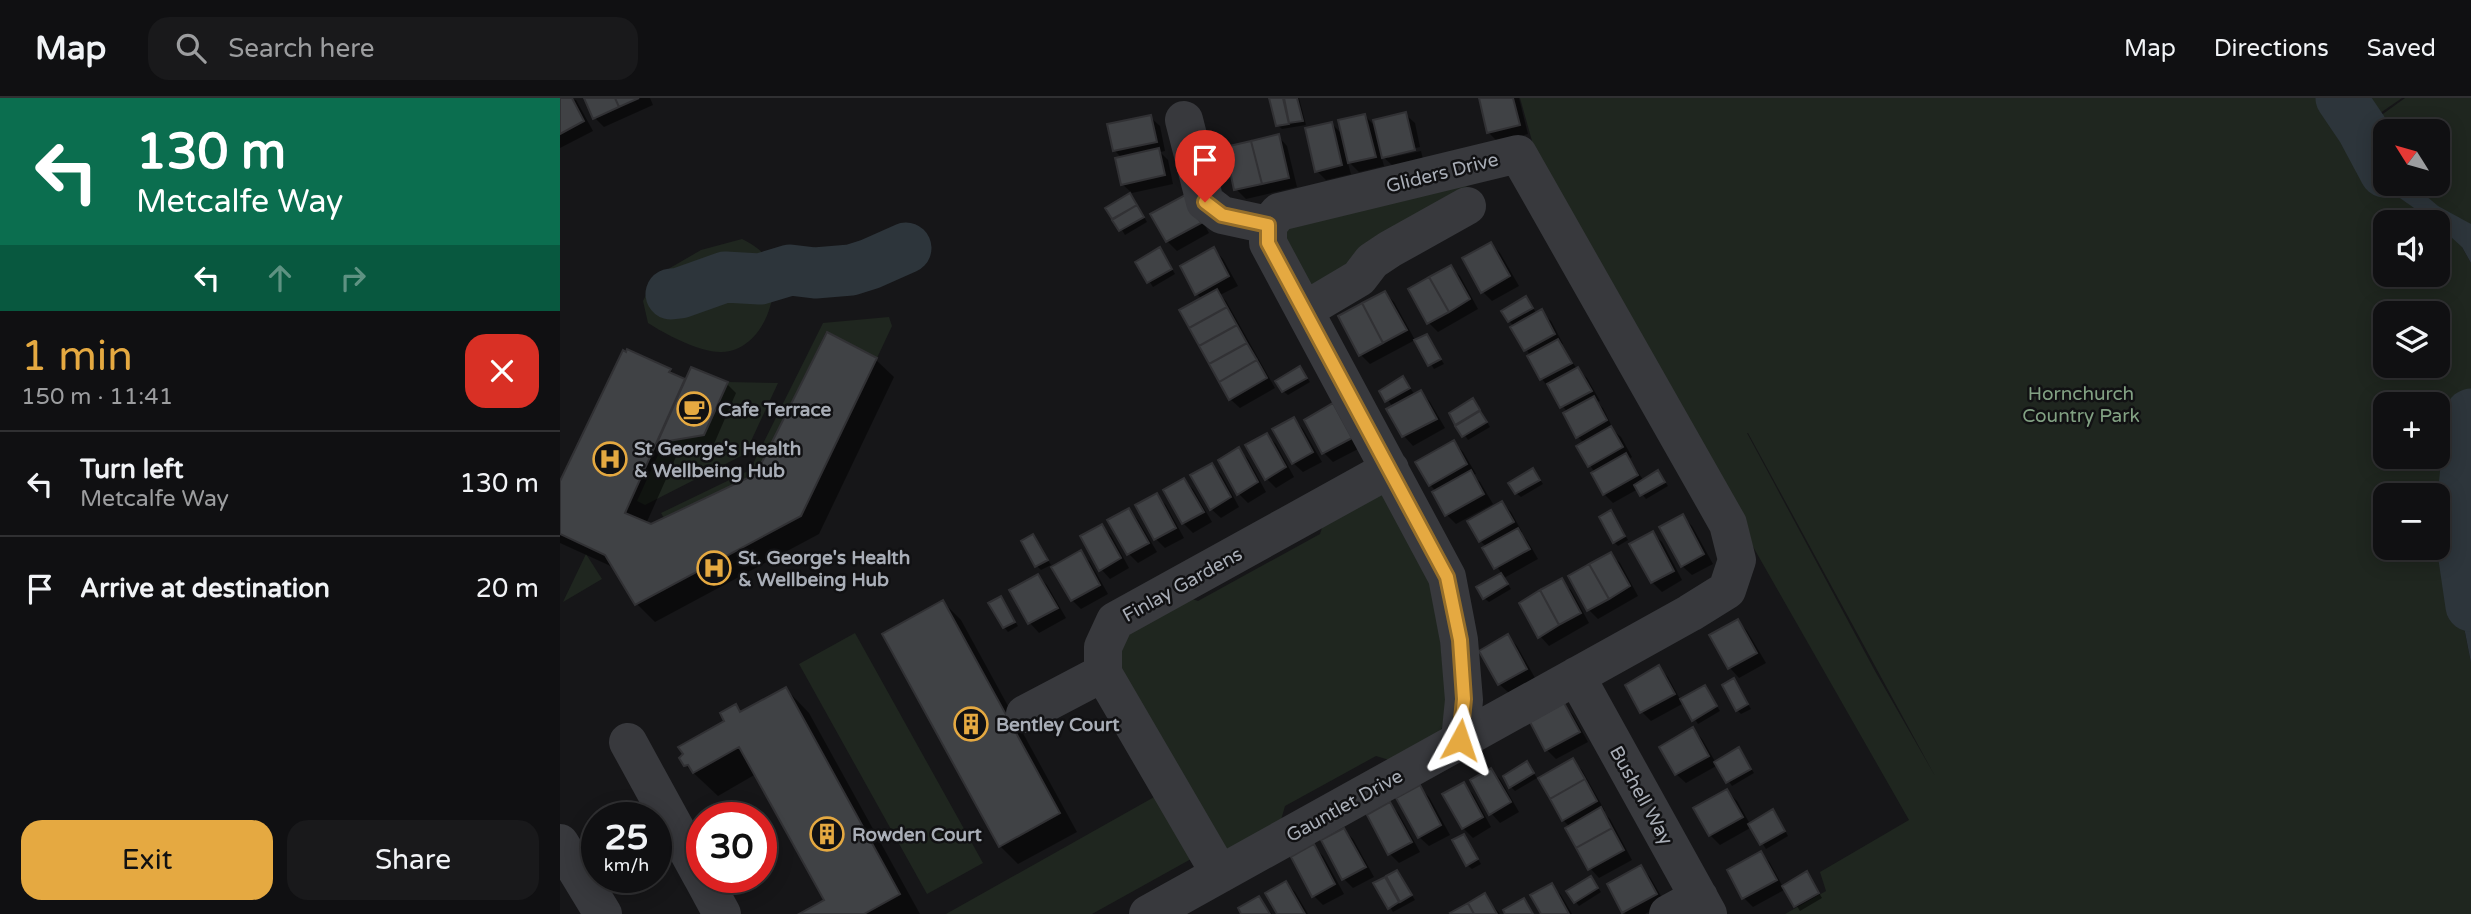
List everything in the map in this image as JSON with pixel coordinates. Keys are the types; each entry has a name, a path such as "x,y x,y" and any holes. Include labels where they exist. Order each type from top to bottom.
{"street":[{"path":"1184,120 1205,202 1222,215 1268,225 1268,243 1447,577 1460,640 1464,699 1460,740"},
{"name":"Gliders Drive","path":"1268,225 1279,212 1518,154 1728,524 1737,560 1727,590 1576,676"},
{"path":"1305,310 1359,278 1372,261 1390,249 1466,206"},
{"name":"Finlay Gardens","path":"1103,673 1103,647 1115,621 1390,469"},
{"path":"1025,714 1103,673 1220,874"},
{"name":"Gauntlet Drive","path":"1148,914 1576,676"},
{"name":"Bushell Way","path":"1576,676 1692,908"},
{"path":"628,742 686,848"},
{"path":"560,843 603,914"},
{"path":"711,893 722,914"}],"green space":[{"name":"Hornchurch Country Park","path":"1520,98 2402,98 2370,120 2354,113 2369,124 2373,121 2373,196 2450,196 2450,119 2376,119 2405,98 2471,98 2471,241 2462,247 2471,263 2471,398 2464,414 2454,503 2450,519 2450,483 2373,483 2373,560 2450,560 2450,555 2471,663 2471,914 1785,914 1826,891 1820,872 1909,820 1526,149 1532,141","holes":["1747,433 1935,776 1875,671"]},
{"path":"1484,175 1308,291 1279,242 1283,222"},
{"path":"742,239 764,255 771,268 773,283 767,315 750,341 737,349 713,351 684,342 648,323 643,301 651,285 670,268 701,250"},
{"path":"889,317 892,326 877,358 826,332 756,474 664,518 661,513 750,470 823,323"},
{"path":"728,382 778,383 745,454 645,505 637,501 664,442 704,435"},
{"path":"2471,414 2471,564 2460,531"},
{"path":"1383,494 1435,591 1447,708 1442,728 1437,734 1389,760 1376,756 1285,806 1281,820 1229,849 1220,849 1116,670 1119,638 1184,596 1198,601 1320,534 1325,519"},
{"path":"586,554 602,579 563,602"},
{"path":"855,633 983,863 927,894 799,664"},
{"path":"1156,796 1191,859 1092,914 946,914"}],"shaded area":[{"path":"2370,120 2373,127 2373,174 2365,162 2353,128"},
{"path":"2397,196 2426,196 2445,210 2417,210"},
{"path":"2450,213 2471,224 2471,263 2462,247 2450,236"},
{"path":"2471,398 2460,531 2471,564 2471,663 2450,555 2450,518 2464,414"}],"building":[{"path":"560,98 572,98 584,121 560,134"},
{"path":"584,98 615,98 619,107 593,119"},
{"path":"615,98 639,98 619,107"},
{"path":"1269,98 1283,98 1289,124 1276,126"},
{"path":"1284,98 1297,98 1303,121 1289,123"},
{"path":"1479,98 1513,98 1520,125 1487,133"},
{"path":"1406,112 1415,150 1382,158 1373,120"},
{"path":"1365,114 1376,157 1348,163 1338,120"},
{"path":"1151,115 1157,142 1113,151 1107,124"},
{"path":"1332,122 1342,165 1315,172 1305,128"},
{"path":"1279,134 1289,178 1262,184 1251,141"},
{"path":"1251,141 1262,184 1234,190 1225,147"},
{"path":"1159,148 1165,175 1121,185 1115,158"},
{"path":"1130,193 1137,205 1112,219 1105,208"},
{"path":"1185,195 1201,223 1166,242 1150,214"},
{"path":"1137,205 1144,217 1119,231 1112,220"},
{"path":"1491,242 1510,276 1481,293 1462,258"},
{"path":"1160,247 1172,269 1147,283 1135,262"},
{"path":"1214,247 1229,276 1195,295 1180,266"},
{"path":"1451,265 1470,299 1449,312 1429,277"},
{"path":"1429,277 1449,312 1427,324 1408,289"},
{"path":"1217,289 1227,307 1189,328 1179,310"},
{"path":"1385,291 1407,330 1383,343 1362,303"},
{"path":"1526,296 1533,308 1508,322 1501,311"},
{"path":"1362,303 1383,343 1359,356 1338,316"},
{"path":"1227,307 1237,325 1199,346 1189,328"},
{"path":"1542,309 1555,334 1524,351 1510,327"},
{"path":"1237,325 1247,343 1209,364 1199,346"},
{"name":"St George's Health & Wellbeing Hub","path":"827,332 877,358 801,516 635,605 605,555 560,534 560,481 623,350 626,352 627,349 671,369 669,372 685,379 625,513 651,524 756,474"},
{"path":"1427,334 1441,359 1428,366 1414,340"},
{"path":"1558,339 1572,363 1540,380 1527,356"},
{"path":"1247,343 1257,360 1219,382 1209,364"},
{"path":"1257,360 1267,378 1229,400 1219,382"},
{"path":"1300,366 1307,378 1282,392 1275,381"},
{"name":"Cafe Terrace","path":"691,367 728,382 704,435 657,443"},
{"path":"1578,367 1592,391 1560,408 1547,384"},
{"path":"1403,376 1410,388 1385,402 1379,391"},
{"path":"1421,390 1437,419 1402,437 1386,409"},
{"path":"1594,396 1607,420 1576,438 1563,413"},
{"path":"1473,398 1480,410 1455,425 1449,413"},
{"path":"1333,403 1352,438 1322,454 1304,420"},
{"path":"1480,411 1487,422 1462,437 1455,426"},
{"path":"1294,417 1313,452 1292,464 1272,429"},
{"path":"1611,426 1623,447 1588,467 1576,446"},
{"path":"1267,433 1286,467 1265,480 1245,445"},
{"path":"1454,440 1467,464 1429,486 1415,462"},
{"path":"1239,447 1258,482 1237,495 1218,460"},
{"path":"1626,453 1638,475 1603,495 1591,473"},
{"path":"1212,463 1231,497 1210,510 1190,475"},
{"path":"1533,468 1540,480 1515,494 1508,483"},
{"path":"1471,470 1484,494 1445,516 1432,492"},
{"path":"1658,470 1665,482 1640,496 1634,485"},
{"path":"1184,478 1204,512 1182,524 1163,490"},
{"path":"1157,493 1176,528 1154,540 1135,505"},
{"path":"1502,501 1514,522 1479,542 1467,521"},
{"path":"1129,508 1149,543 1127,555 1107,520"},
{"path":"1611,510 1625,536 1613,543 1599,517"},
{"path":"1683,514 1704,554 1681,567 1659,527"},
{"path":"1102,524 1121,558 1099,571 1080,536"},
{"path":"1518,528 1530,549 1494,569 1482,548"},
{"path":"1653,531 1674,571 1651,583 1629,544"},
{"path":"1033,534 1048,560 1035,567 1021,541"},
{"path":"1081,550 1100,585 1071,601 1051,567"},
{"path":"1611,552 1630,586 1609,599 1589,564"},
{"path":"1589,564 1609,599 1587,611 1568,576"},
{"path":"1501,573 1508,584 1483,599 1476,587"},
{"path":"1038,574 1058,608 1028,624 1009,590"},
{"path":"1562,578 1581,613 1559,625 1540,590"},
{"path":"1540,590 1559,625 1538,638 1519,603"},
{"path":"1001,596 1015,622 1003,628 988,603"},
{"name":"Bentley Court","path":"943,600 1060,813 999,847 882,634"},
{"path":"1738,619 1757,653 1728,669 1709,635"},
{"path":"1508,634 1527,669 1498,685 1479,651"},
{"path":"1659,665 1675,694 1640,713 1625,685"},
{"path":"1734,678 1748,704 1736,711 1722,685"},
{"path":"1705,685 1717,706 1692,721 1680,699"},
{"name":"Rowden Court","path":"786,687 900,894 864,914 799,914 824,900 777,815 777,802 770,802 739,747 693,773 679,758 683,754 678,747 724,721 720,713 736,704 740,712"},
{"path":"1564,703 1580,732 1545,751 1530,722"},
{"path":"1693,727 1709,756 1675,775 1659,747"},
{"path":"1739,747 1751,769 1726,783 1714,762"},
{"path":"1573,758 1585,779 1550,799 1538,778"},
{"path":"1527,761 1534,773 1509,788 1503,776"},
{"path":"1491,768 1511,802 1489,815 1470,780"},
{"path":"1585,779 1597,801 1562,821 1550,799"},
{"path":"1464,782 1483,817 1462,829 1442,794"},
{"path":"1420,785 1441,825 1418,838 1396,798"},
{"path":"1727,789 1743,817 1709,836 1693,808"},
{"path":"1390,802 1412,842 1388,855 1367,815"},
{"path":"1601,807 1612,828 1576,848 1565,828"},
{"path":"1773,809 1785,831 1760,845 1748,824"},
{"path":"1344,828 1366,867 1342,880 1321,840"},
{"path":"1612,828 1624,850 1588,870 1576,848"},
{"path":"1464,834 1478,859 1466,866 1452,840"},
{"path":"1314,844 1335,884 1312,897 1291,857"},
{"path":"1761,851 1777,880 1742,899 1727,870"},
{"path":"1641,865 1657,894 1622,913 1607,884"},
{"path":"1397,870 1412,895 1400,902 1386,876"},
{"path":"1807,871 1819,893 1794,907 1782,886"},
{"path":"1591,876 1598,888 1574,903 1566,891"},
{"path":"1385,877 1399,902 1388,909 1373,883"},
{"path":"1286,881 1305,914 1277,914 1265,893"},
{"path":"1552,883 1569,914 1541,914 1530,895"},
{"path":"1485,893 1497,914 1474,914 1468,903"},
{"path":"1259,896 1270,914 1241,914 1238,908"},
{"path":"1524,898 1533,914 1505,914 1503,910"},
{"path":"1468,903 1474,914 1450,913"}],"waterway":[{"path":"2341,98 2373,150"},
{"path":"671,294 725,277 760,279 790,270 815,273 851,270 906,248"},
{"path":"2471,414 2460,531 2471,606"}],"place":[{"name":"Cafe Terrace","path":"694,409"},
{"name":"St George's Health & Wellbeing Hub","path":"610,459"},
{"name":"St. George's Health & Wellbeing Hub","path":"714,568"},
{"name":"Bentley Court","path":"971,724"},
{"name":"Rowden Court","path":"827,834"}],"route":[{"path":"1205,202 1222,215 1268,225 1268,243 1447,577 1460,640 1464,699 1460,740"}]}
